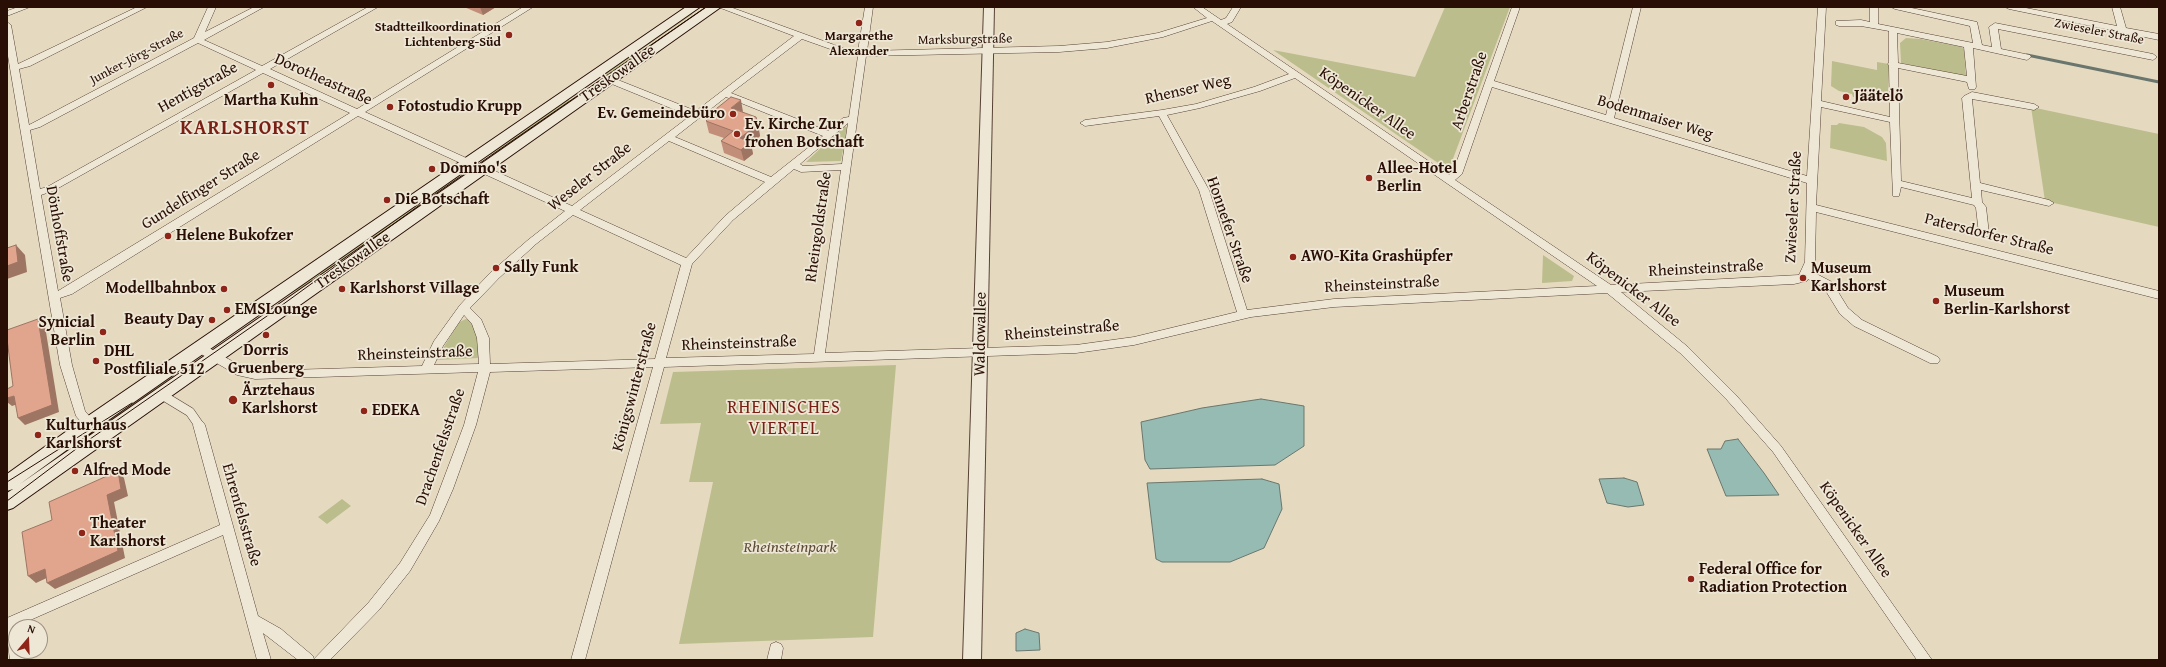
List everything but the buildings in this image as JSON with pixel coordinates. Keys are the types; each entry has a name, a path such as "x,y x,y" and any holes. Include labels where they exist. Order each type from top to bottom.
{"main road":[{"name":"Treskowallee","path":"7,503 215,358 694,7"},
{"name":"Treskowallee","path":"7,484 91,423 200,348 475,166 610,80 715,7"}],"street":[{"path":"7,14 26,7"},
{"path":"14,68 27,64 143,7"},
{"path":"198,40 212,7"},
{"name":"Junker-Jörg-Straße","path":"25,129 38,125 260,7"},
{"name":"Hentigstraße","path":"36,193 50,189 374,7"},
{"name":"Gundelfinger Straße","path":"53,297 68,291 528,7"},
{"name":"Marksburgstraße","path":"722,7 850,53 862,54 1053,50 1107,44 1159,35 1217,21"},
{"name":"Rheingoldstraße","path":"819,358 869,7"},
{"name":"Waldowallee","path":"972,660 989,7"},
{"name":"Köpenicker Allee","path":"1197,7 1632,306 1684,350 1731,397 1777,449 1925,660"},
{"path":"1217,21 1229,20 1237,7"},
{"name":"Arberstraße","path":"1448,180 1457,174 1516,7"},
{"path":"1609,120 1636,7"},
{"name":"Zwieseler Straße","path":"1822,7 1812,181 1810,262 1806,273 1828,285 1844,311 1858,323 1934,360"},
{"path":"1874,7 1874,25"},
{"path":"1895,7 1974,24 1978,47"},
{"path":"2009,7 2021,8 2159,36"},
{"path":"2116,7 2122,29"},
{"path":"1839,23 1861,23 1874,25 2027,57"},
{"name":"Dönhoffstraße","path":"7,25 66,365 79,410 84,418 107,434"},
{"name":"Zwieseler Straße","path":"1997,51 1993,27 1995,26 2152,57"},
{"path":"1892,29 1893,120 1896,188 1977,203 1981,207 1984,234"},
{"name":"Weseler Straße","path":"426,370 438,344 464,308 495,275 527,247 801,35"},
{"name":"Dorotheastraße","path":"198,40 687,263"},
{"path":"1968,45 1972,95"},
{"path":"1892,64 1971,80"},
{"name":"Rhenser Weg","path":"1084,123 1162,114 1235,96 1295,75"},
{"path":"610,80 698,115"},
{"name":"Bodenmaiser Weg","path":"1490,83 1812,181"},
{"path":"725,94 829,135"},
{"path":"1977,203 1967,98 1972,95 2034,107"},
{"path":"1816,103 1893,120"},
{"name":"Honnefer Straße","path":"1162,114 1204,190 1243,314"},
{"name":"Königswinterstraße","path":"578,660 687,263 729,218 772,180 794,166 846,120 853,120"},
{"path":"668,138 772,180"},
{"path":"794,166 801,169 846,167"},
{"path":"1975,185 2049,203"},
{"name":"Patersdorfer Straße","path":"1811,207 2159,295"},
{"name":"Rheinsteinstraße","path":"200,348 241,372 255,375 1076,349 1121,343 1243,314 1334,303 1783,282 1803,278 1806,273"},
{"name":"Drachenfelsstraße","path":"321,660 374,606 405,567 423,539 447,490 470,425 485,368 483,338 477,322 464,308"},
{"name":"Ehrenfelsstraße","path":"162,395 190,412 199,425 226,528 254,620 264,660"},
{"path":"12,619 226,528"},
{"path":"254,620 276,633 308,660"}],"green space":[{"path":"1445,7 1510,7 1451,164 1441,165 1273,50 1415,77"},
{"path":"691,13 693,14 632,56 635,58 493,156 487,153 566,99 571,101 604,78 601,76 596,78"},
{"path":"1906,38 1921,39 1962,47 1964,50 1966,76 1901,63 1900,43"},
{"path":"1832,61 1877,70 1877,62 1889,64 1888,94 1885,98 1870,100 1853,97 1852,94 1839,91 1831,86"},
{"path":"2031,107 2159,134 2159,227 2045,201"},
{"path":"1839,123 1864,127 1882,137 1886,143 1887,161 1830,148 1831,125 1837,125"},
{"path":"844,126 847,127 841,161 806,162"},
{"path":"456,175 462,178 313,284 289,294"},
{"path":"1543,255 1574,276 1572,281 1542,283"},
{"path":"466,319 470,320 477,334 479,358 436,360 459,322"},
{"name":"Rheinsteinpark","path":"896,365 873,637 679,644 713,482 689,482 701,423 660,424 673,372"},
{"path":"171,372 179,377 112,422 108,420"},
{"path":"342,499 351,506 327,524 318,517"}],"water":[{"path":"1261,399 1304,406 1304,446 1275,465 1150,469 1145,460 1141,422 1202,408"},
{"path":"1738,439 1779,495 1726,496 1707,449 1721,449 1725,441"},
{"path":"1624,478 1637,482 1644,505 1628,507 1607,503 1599,479"},
{"path":"1262,479 1279,484 1282,509 1264,548 1230,562 1162,562 1156,559 1147,483"},
{"path":"1025,629 1039,633 1040,650 1016,651 1016,633"}],"waterway":[{"path":"2027,55 2159,82"}],"tram line":[{"path":"7,501 80,446 267,316 428,199 706,7"},
{"path":"7,482 132,403"}],"place":[{"name":"Margarethe Alexander","path":"859,23"},
{"name":"Stadtteilkoordination Lichtenberg-Süd","path":"509,35"},
{"name":"Martha Kuhn","path":"271,85"},
{"name":"Jäätelö","path":"1846,97"},
{"name":"Fotostudio Krupp","path":"390,107"},
{"name":"Ev. Gemeindebüro","path":"733,114"},
{"name":"Ev. Kirche Zur frohen Botschaft","path":"737,134"},
{"name":"Domino's","path":"432,169"},
{"name":"Allee-Hotel Berlin","path":"1369,178"},
{"name":"Die Botschaft","path":"387,200"},
{"name":"Helene Bukofzer","path":"168,236"},
{"name":"AWO-Kita Grashüpfer","path":"1293,257"},
{"name":"Sally Funk","path":"496,268"},
{"name":"Museum Karlshorst","path":"1803,278"},
{"name":"Modellbahnbox","path":"224,289"},
{"name":"Karlshorst Village","path":"342,289"},
{"name":"Museum Berlin-Karlshorst","path":"1936,301"},
{"name":"EMSLounge","path":"227,310"},
{"name":"Beauty Day","path":"212,320"},
{"name":"Synicial Berlin","path":"103,332"},
{"name":"Dorris Gruenberg","path":"266,335"},
{"name":"DHL Postfiliale 512","path":"96,361"},
{"name":"Ärztehaus Karlshorst","path":"233,400"},
{"name":"EDEKA","path":"364,411"},
{"name":"Kulturhaus Karlshorst","path":"38,435"},
{"name":"Alfred Mode","path":"75,471"},
{"name":"Theater Karlshorst","path":"82,533"},
{"name":"Federal Office for Radiation Protection","path":"1691,579"}],"district":[{"name":"KARLSHORST","path":"245,129"},
{"name":"RHEINISCHES VIERTEL","path":"784,418"}]}
